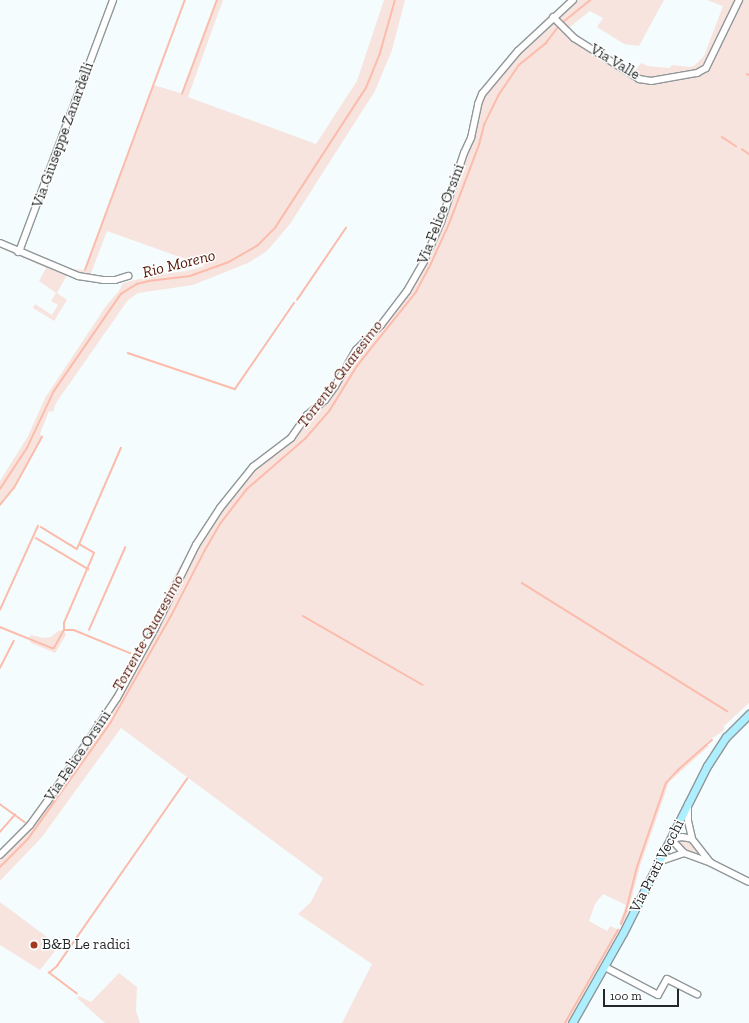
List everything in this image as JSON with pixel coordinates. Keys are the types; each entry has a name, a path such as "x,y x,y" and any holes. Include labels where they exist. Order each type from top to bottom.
{"main road":[{"name":"Via Prati Vecchi","path":"572,1023 605,966 661,861 712,757 726,737 749,714"}],"street":[{"name":"Via Giuseppe Zanardelli","path":"18,252 113,0"},
{"name":"Via Felice Orsini","path":"0,855 30,825 117,698 155,628 196,545 220,508 253,467 291,438 307,415 324,400 336,386 356,350 381,325 407,291 424,261 441,222 464,153 471,138 478,104 482,94 506,63 573,0"},
{"name":"Via Valle","path":"554,19 574,38 639,79 651,81 697,73 706,68 739,0"},
{"path":"0,243 67,273 85,278 115,280 128,276"},
{"path":"688,804 688,821 692,839 711,863"},
{"path":"671,839 682,837 692,839"},
{"path":"671,839 684,853 711,863 749,882"},
{"path":"661,861 684,853"},
{"path":"605,966 658,995 667,978 697,994"}],"shaded area":[{"path":"217,0 223,0 188,97 316,144 357,81 384,0 405,0 392,50 375,91 290,224 267,251 248,263 193,285 138,293 128,300 56,403 53,412 49,411 40,434 42,437 14,488 0,505 0,481 28,436 45,398 123,283 155,275 186,271 205,266 107,231 88,281 67,275 57,293 67,300 54,321 33,308 35,304 52,315 58,305 51,301 56,293 39,281 46,268 0,248 0,239 73,269 85,270 154,85 183,94"},
{"path":"570,0 664,0 639,46 624,44 597,27 603,18 590,11 566,30 632,75 641,63 648,66 670,68 672,65 691,67 695,65 704,56 723,6 707,0 735,0 707,59 699,68 687,70 685,75 703,70 739,0 749,0 749,703 724,726 724,730 706,743 709,746 669,782 640,866 628,912 622,926 619,924 626,905 603,894 595,904 589,921 607,931 610,926 619,930 567,1023 342,1023 372,964 298,914 311,902 323,878 121,728 42,837 0,881 0,849 34,814 104,711 152,627 170,584 200,530 253,463 284,440 300,419 326,393 348,356 382,319 409,282 435,228 457,160 468,137 474,105 480,92 504,62 544,20"},
{"path":"64,630 66,635 55,653 31,643 28,638 31,635 44,638 51,637 58,631"},
{"path":"683,840 693,845 697,850 697,854 689,853 679,848 677,841"},
{"path":"0,902 59,946 40,970 0,945"},
{"path":"119,973 137,987 136,1011 140,1023 105,1023 77,998 79,996 91,1002"}],"waterway":[{"path":"85,270 185,0"},
{"path":"182,94 217,0"},
{"name":"Rio Moreno","path":"0,489 27,448 54,391 121,294 137,284 190,276 229,262 257,246 275,228 366,88 380,53 395,0"},
{"name":"Torrente Quaresimo","path":"562,23 590,0"},
{"name":"Torrente Quaresimo","path":"0,867 28,839 111,722 171,616 220,524 247,489 305,439 330,410 357,366 416,292 429,268 449,224 479,145 484,125 498,96 519,65 546,43 559,26"},
{"path":"722,137 736,146"},
{"path":"742,149 749,154"},
{"path":"297,300 346,228"},
{"path":"128,353 235,389 294,303"},
{"path":"0,505 14,488 42,437"},
{"path":"41,527 77,549 121,448"},
{"path":"0,610 38,526"},
{"path":"36,538 88,569"},
{"path":"64,630 64,623 94,553 80,545"},
{"path":"89,630 125,548"},
{"path":"522,583 727,711"},
{"path":"303,616 423,685"},
{"path":"0,627 52,648 54,648 64,630 74,630 130,653"},
{"path":"0,668 14,641"},
{"path":"621,924 626,911 637,867 666,783 678,770 712,740"},
{"path":"77,994 49,973 57,966 187,779"},
{"path":"0,804 25,822"},
{"path":"0,832 15,815"},
{"path":"565,1023 618,930"}],"place":[{"name":"B&B Le radici","path":"34,945"}]}
